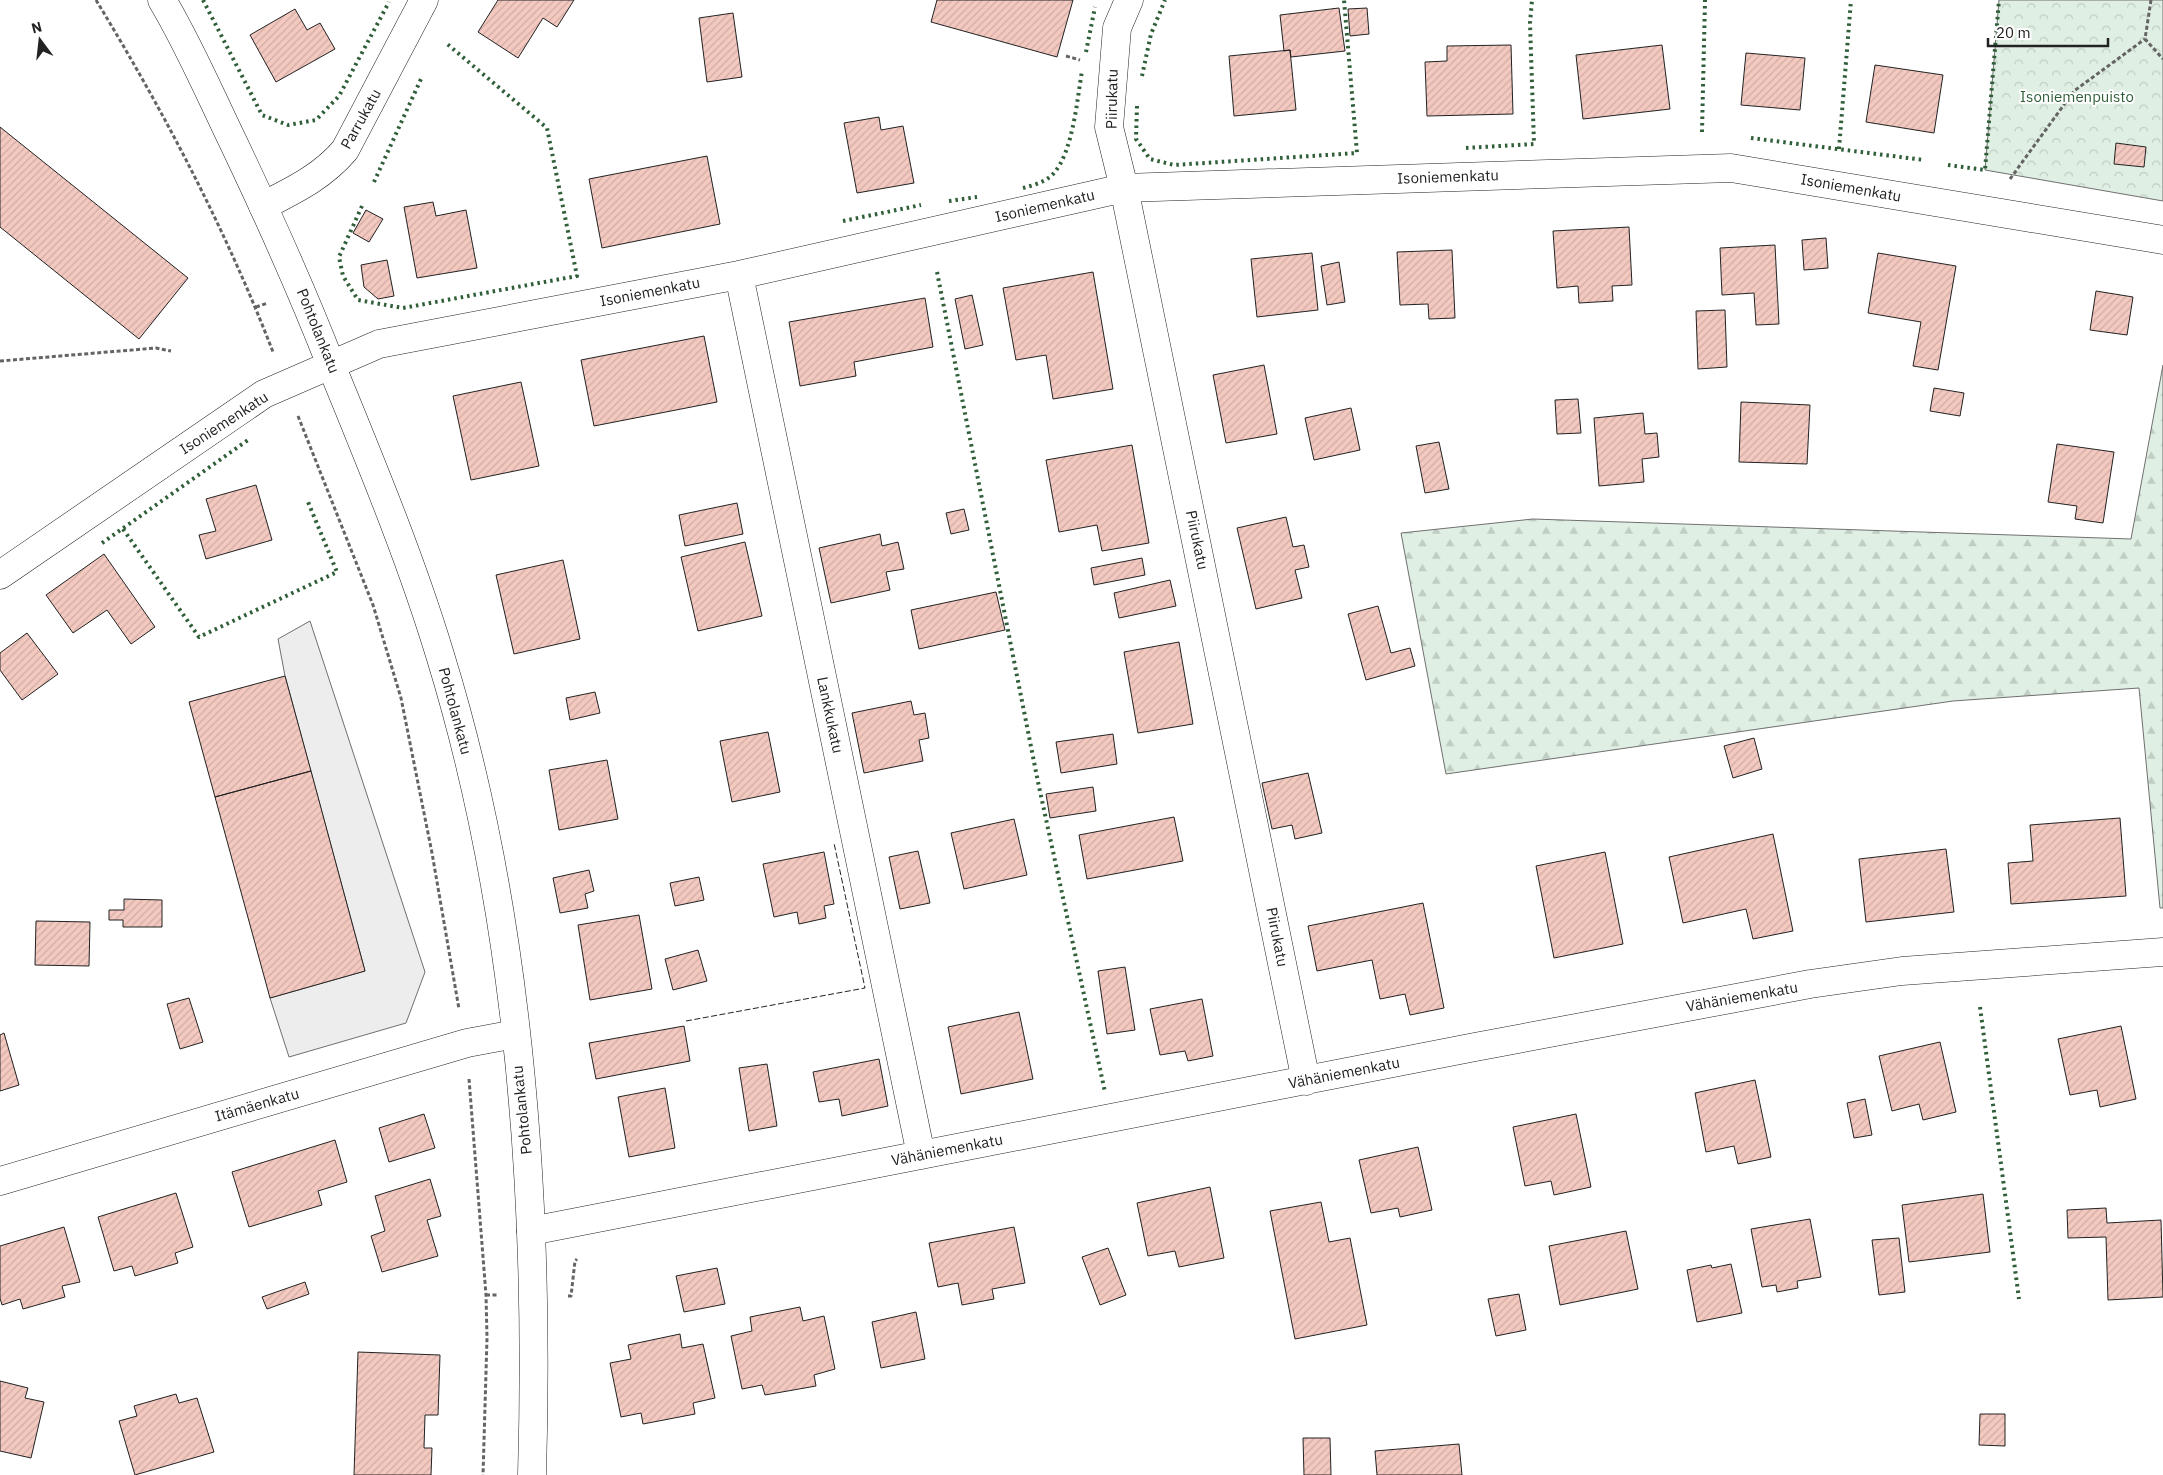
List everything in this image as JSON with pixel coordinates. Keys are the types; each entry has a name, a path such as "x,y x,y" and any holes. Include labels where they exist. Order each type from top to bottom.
{"street":[{"name":"Pohtolankatu","path":"162,0 263,206 302,291 403,542 444,666 482,819 501,923 515,1034 528,1178 535,1332 532,1475"},
{"name":"Parrukatu","path":"263,206 308,183 331,167 345,150 424,0"},
{"name":"Piirukatu","path":"1129,0 1117,28 1109,127 1124,188 1306,1081"},
{"name":"Isoniemenkatu","path":"0,575 264,394 286,386 378,344 740,275 1124,188 1731,168 2163,240"},
{"name":"Lankkukatu","path":"740,275 921,1155"},
{"name":"Vähäniemenkatu","path":"531,1231 1810,984 1911,971 2163,952"},
{"name":"Itämäenkatu","path":"0,1181 467,1043 515,1034"}],"path":[{"path":"96,0 171,131 256,307 373,605 401,698 467,1043 486,1295 487,1338 483,1475"},
{"path":"1988,211 2074,91 2145,39 2151,0"},
{"path":"2145,39 2163,59"},
{"path":"0,361 156,348 171,351"},
{"path":"571,1296 575,1261"}],"green space":[{"name":"Isoniemenpuisto","path":"1999,0 2163,0 2163,201 1985,170"},
{"path":"2163,365 2163,908 2160,908 2139,688 1953,701 1446,774 1401,533 1533,519 2131,539"}],"shaded area":[{"path":"310,621 425,972 406,1023 289,1057 270,998 365,971 285,676 278,639"}],"building":[{"path":"498,0 574,0 557,27 543,18 518,58 478,32"},
{"path":"937,0 1073,0 1057,57 931,22"},
{"path":"1339,8 1345,51 1291,57 1290,50 1284,51 1280,15"},
{"path":"1367,8 1369,34 1350,36 1348,9"},
{"path":"295,9 307,30 320,23 335,49 276,82 250,35"},
{"path":"733,13 742,77 707,82 699,18"},
{"path":"1511,45 1513,114 1427,116 1425,62 1447,61 1447,46"},
{"path":"1662,45 1670,109 1583,119 1576,55"},
{"path":"1290,50 1296,110 1234,116 1229,56"},
{"path":"1746,53 1805,58 1800,110 1741,105"},
{"path":"1875,65 1943,75 1934,133 1866,122"},
{"path":"879,117 881,130 903,126 914,183 857,193 844,123"},
{"path":"0,127 188,278 139,339 0,227"},
{"path":"2116,143 2146,147 2144,167 2114,164"},
{"path":"707,156 720,224 602,248 589,179"},
{"path":"433,202 436,216 466,210 477,268 417,278 404,207"},
{"path":"366,210 383,219 369,242 353,233"},
{"path":"1629,227 1632,285 1612,286 1613,301 1579,303 1578,286 1557,288 1553,231"},
{"path":"1826,238 1828,268 1804,270 1802,240"},
{"path":"1775,245 1779,324 1756,325 1754,293 1722,295 1720,248"},
{"path":"1452,250 1455,318 1429,319 1428,304 1400,305 1397,252"},
{"path":"1312,253 1318,310 1257,317 1251,259"},
{"path":"1878,253 1956,266 1938,370 1913,366 1921,322 1868,313"},
{"path":"387,260 394,296 378,299 364,287 361,265"},
{"path":"1339,262 1345,302 1327,305 1321,266"},
{"path":"1093,272 1113,389 1053,399 1046,355 1016,360 1003,288"},
{"path":"2096,291 2133,297 2127,335 2090,330"},
{"path":"972,295 983,345 965,349 955,299"},
{"path":"925,298 933,347 854,362 856,376 800,386 789,322"},
{"path":"1725,310 1727,367 1698,369 1696,311"},
{"path":"704,336 717,402 594,426 581,360"},
{"path":"1264,365 1277,434 1226,443 1213,375"},
{"path":"521,382 539,466 471,480 453,396"},
{"path":"1934,388 1964,393 1960,416 1930,411"},
{"path":"1578,399 1581,433 1557,434 1555,400"},
{"path":"1741,402 1810,405 1807,464 1739,462"},
{"path":"1351,408 1360,450 1314,460 1305,418"},
{"path":"1643,413 1645,434 1657,433 1659,457 1642,459 1644,482 1599,486 1594,418"},
{"path":"1439,442 1449,489 1425,493 1416,446"},
{"path":"2057,444 2114,452 2103,523 2075,519 2077,506 2048,502"},
{"path":"1132,445 1149,543 1102,551 1097,525 1059,532 1046,460"},
{"path":"256,485 272,540 206,559 199,535 216,531 206,499"},
{"path":"737,503 743,534 685,546 679,515"},
{"path":"964,509 969,530 951,534 946,513"},
{"path":"1286,517 1293,547 1304,545 1309,567 1295,570 1302,598 1256,609 1237,528"},
{"path":"880,534 882,546 898,542 904,569 886,572 890,590 831,603 819,548"},
{"path":"745,542 762,616 698,631 681,557"},
{"path":"104,554 155,627 131,644 107,610 73,633 46,595"},
{"path":"1142,558 1145,575 1094,585 1091,568"},
{"path":"563,560 580,639 514,654 496,575"},
{"path":"1170,580 1176,606 1119,618 1114,593"},
{"path":"996,592 1005,630 919,649 911,610"},
{"path":"1378,606 1391,653 1410,648 1415,666 1366,680 1348,614"},
{"path":"27,633 58,674 22,700 0,670 0,653"},
{"path":"1179,642 1193,724 1138,733 1124,652"},
{"path":"285,676 311,771 215,797 189,702"},
{"path":"595,692 600,713 570,720 566,698"},
{"path":"911,701 914,715 925,713 929,738 919,740 923,761 864,773 852,713"},
{"path":"768,732 780,792 732,802 720,741"},
{"path":"1113,734 1117,764 1061,773 1056,742"},
{"path":"1754,738 1762,769 1733,778 1724,746"},
{"path":"607,760 618,819 559,830 549,770"},
{"path":"311,771 365,971 270,998 215,797"},
{"path":"1308,773 1322,833 1295,839 1292,825 1272,829 1262,783"},
{"path":"1093,787 1096,811 1050,818 1046,794"},
{"path":"1174,817 1183,861 1087,879 1079,835"},
{"path":"2120,818 2126,896 2011,904 2008,863 2033,861 2030,825"},
{"path":"1014,819 1027,875 964,889 951,833"},
{"path":"1773,834 1793,931 1753,939 1746,909 1683,923 1669,857"},
{"path":"1946,849 1954,912 1866,922 1859,859"},
{"path":"918,851 930,903 900,909 889,857"},
{"path":"824,852 834,904 824,906 826,918 799,924 797,912 774,917 763,864"},
{"path":"1605,852 1623,944 1554,958 1536,866"},
{"path":"589,870 594,891 585,894 588,908 560,913 553,878"},
{"path":"699,877 704,900 675,906 670,883"},
{"path":"124,899 162,900 162,927 123,927 123,920 109,920 109,910 124,910"},
{"path":"1423,903 1444,1008 1410,1015 1405,994 1380,999 1372,960 1317,971 1308,926"},
{"path":"639,915 652,989 590,1000 578,925"},
{"path":"36,921 90,922 89,966 35,965"},
{"path":"698,950 707,981 673,990 665,959"},
{"path":"1125,967 1135,1030 1107,1034 1098,971"},
{"path":"189,998 203,1042 180,1049 167,1004"},
{"path":"1202,999 1213,1056 1188,1061 1185,1051 1160,1055 1150,1009"},
{"path":"1019,1012 1033,1079 961,1094 948,1027"},
{"path":"684,1026 690,1061 596,1079 589,1043"},
{"path":"2121,1026 2136,1099 2100,1107 2097,1090 2070,1095 2058,1039"},
{"path":"4,1033 19,1085 0,1091 0,1035"},
{"path":"1940,1042 1956,1112 1923,1120 1919,1104 1892,1111 1879,1056"},
{"path":"879,1059 888,1106 842,1116 839,1099 819,1102 813,1072"},
{"path":"767,1064 777,1126 749,1131 739,1068"},
{"path":"1755,1080 1771,1157 1738,1164 1734,1146 1706,1152 1695,1093"},
{"path":"665,1088 675,1148 629,1157 618,1097"},
{"path":"1865,1099 1872,1135 1854,1138 1847,1103"},
{"path":"424,1114 435,1148 389,1162 379,1128"},
{"path":"1576,1114 1591,1187 1554,1195 1551,1181 1525,1186 1513,1127"},
{"path":"335,1140 347,1182 318,1191 322,1205 249,1227 232,1172"},
{"path":"1418,1147 1432,1210 1400,1217 1398,1208 1371,1213 1359,1160"},
{"path":"430,1179 441,1216 427,1220 438,1256 382,1272 371,1236 385,1231 375,1196"},
{"path":"1210,1187 1224,1258 1179,1267 1175,1251 1148,1256 1137,1203"},
{"path":"176,1193 193,1247 175,1253 178,1263 135,1276 132,1266 114,1271 98,1217"},
{"path":"1983,1194 1990,1252 1909,1262 1902,1205"},
{"path":"1321,1202 1329,1242 1350,1238 1367,1325 1295,1339 1270,1211"},
{"path":"2106,1208 2107,1223 2161,1220 2163,1297 2108,1300 2106,1237 2068,1238 2067,1210"},
{"path":"1810,1219 1821,1277 1797,1281 1798,1288 1777,1292 1776,1285 1762,1287 1751,1229"},
{"path":"64,1227 80,1282 62,1286 65,1297 23,1309 20,1299 2,1305 0,1298 0,1246"},
{"path":"1014,1227 1025,1283 992,1289 994,1299 962,1305 958,1283 938,1287 929,1243"},
{"path":"1626,1231 1638,1289 1560,1305 1549,1246"},
{"path":"1899,1238 1905,1292 1879,1295 1872,1240"},
{"path":"1108,1248 1126,1295 1100,1305 1082,1257"},
{"path":"1731,1264 1742,1313 1697,1322 1687,1270 1711,1265 1712,1268"},
{"path":"717,1268 725,1304 684,1312 676,1276"},
{"path":"305,1282 309,1294 267,1309 262,1297"},
{"path":"1519,1294 1526,1330 1496,1336 1488,1299"},
{"path":"800,1307 803,1321 824,1316 835,1369 814,1375 816,1386 765,1395 762,1385 742,1389 731,1336 752,1331 750,1317"},
{"path":"916,1312 925,1359 881,1368 872,1322"},
{"path":"680,1334 682,1348 703,1344 715,1398 693,1403 695,1414 643,1424 641,1413 621,1417 610,1363 631,1359 628,1345"},
{"path":"358,1352 440,1355 438,1415 425,1415 424,1448 432,1448 431,1475 354,1475"},
{"path":"0,1381 28,1388 25,1398 44,1402 31,1458 0,1451"},
{"path":"176,1394 179,1403 197,1398 214,1452 135,1475 119,1421 137,1416 134,1406"},
{"path":"1980,1414 2005,1414 2005,1446 1979,1445"},
{"path":"1303,1438 1330,1438 1331,1475 1304,1475"},
{"path":"1459,1444 1462,1475 1377,1475 1375,1451"}],"hedge":[{"path":"203,0 262,115 288,125 316,120 339,96 389,2"},
{"path":"1142,76 1151,34 1165,0"},
{"path":"1137,106 1136,139 1150,159 1174,165 1357,153 1344,0"},
{"path":"1466,148 1534,144 1530,23 1532,0"},
{"path":"1702,132 1705,0"},
{"path":"1839,149 1851,0"},
{"path":"1948,165 1985,170 1999,0"},
{"path":"1086,52 1095,7"},
{"path":"362,206 339,257 343,276 358,300 403,308 577,276 547,128 446,43"},
{"path":"1023,188 1047,179 1054,173 1066,152 1073,125 1082,71"},
{"path":"374,182 421,79"},
{"path":"1751,138 1924,160"},
{"path":"949,201 977,197"},
{"path":"843,221 921,205"},
{"path":"937,272 1038,782 1105,1092"},
{"path":"102,543 248,440"},
{"path":"123,529 199,637 337,572 308,502"},
{"path":"1980,1007 2019,1299"}],"fence":[{"path":"686,1021 865,988 834,843"}]}
